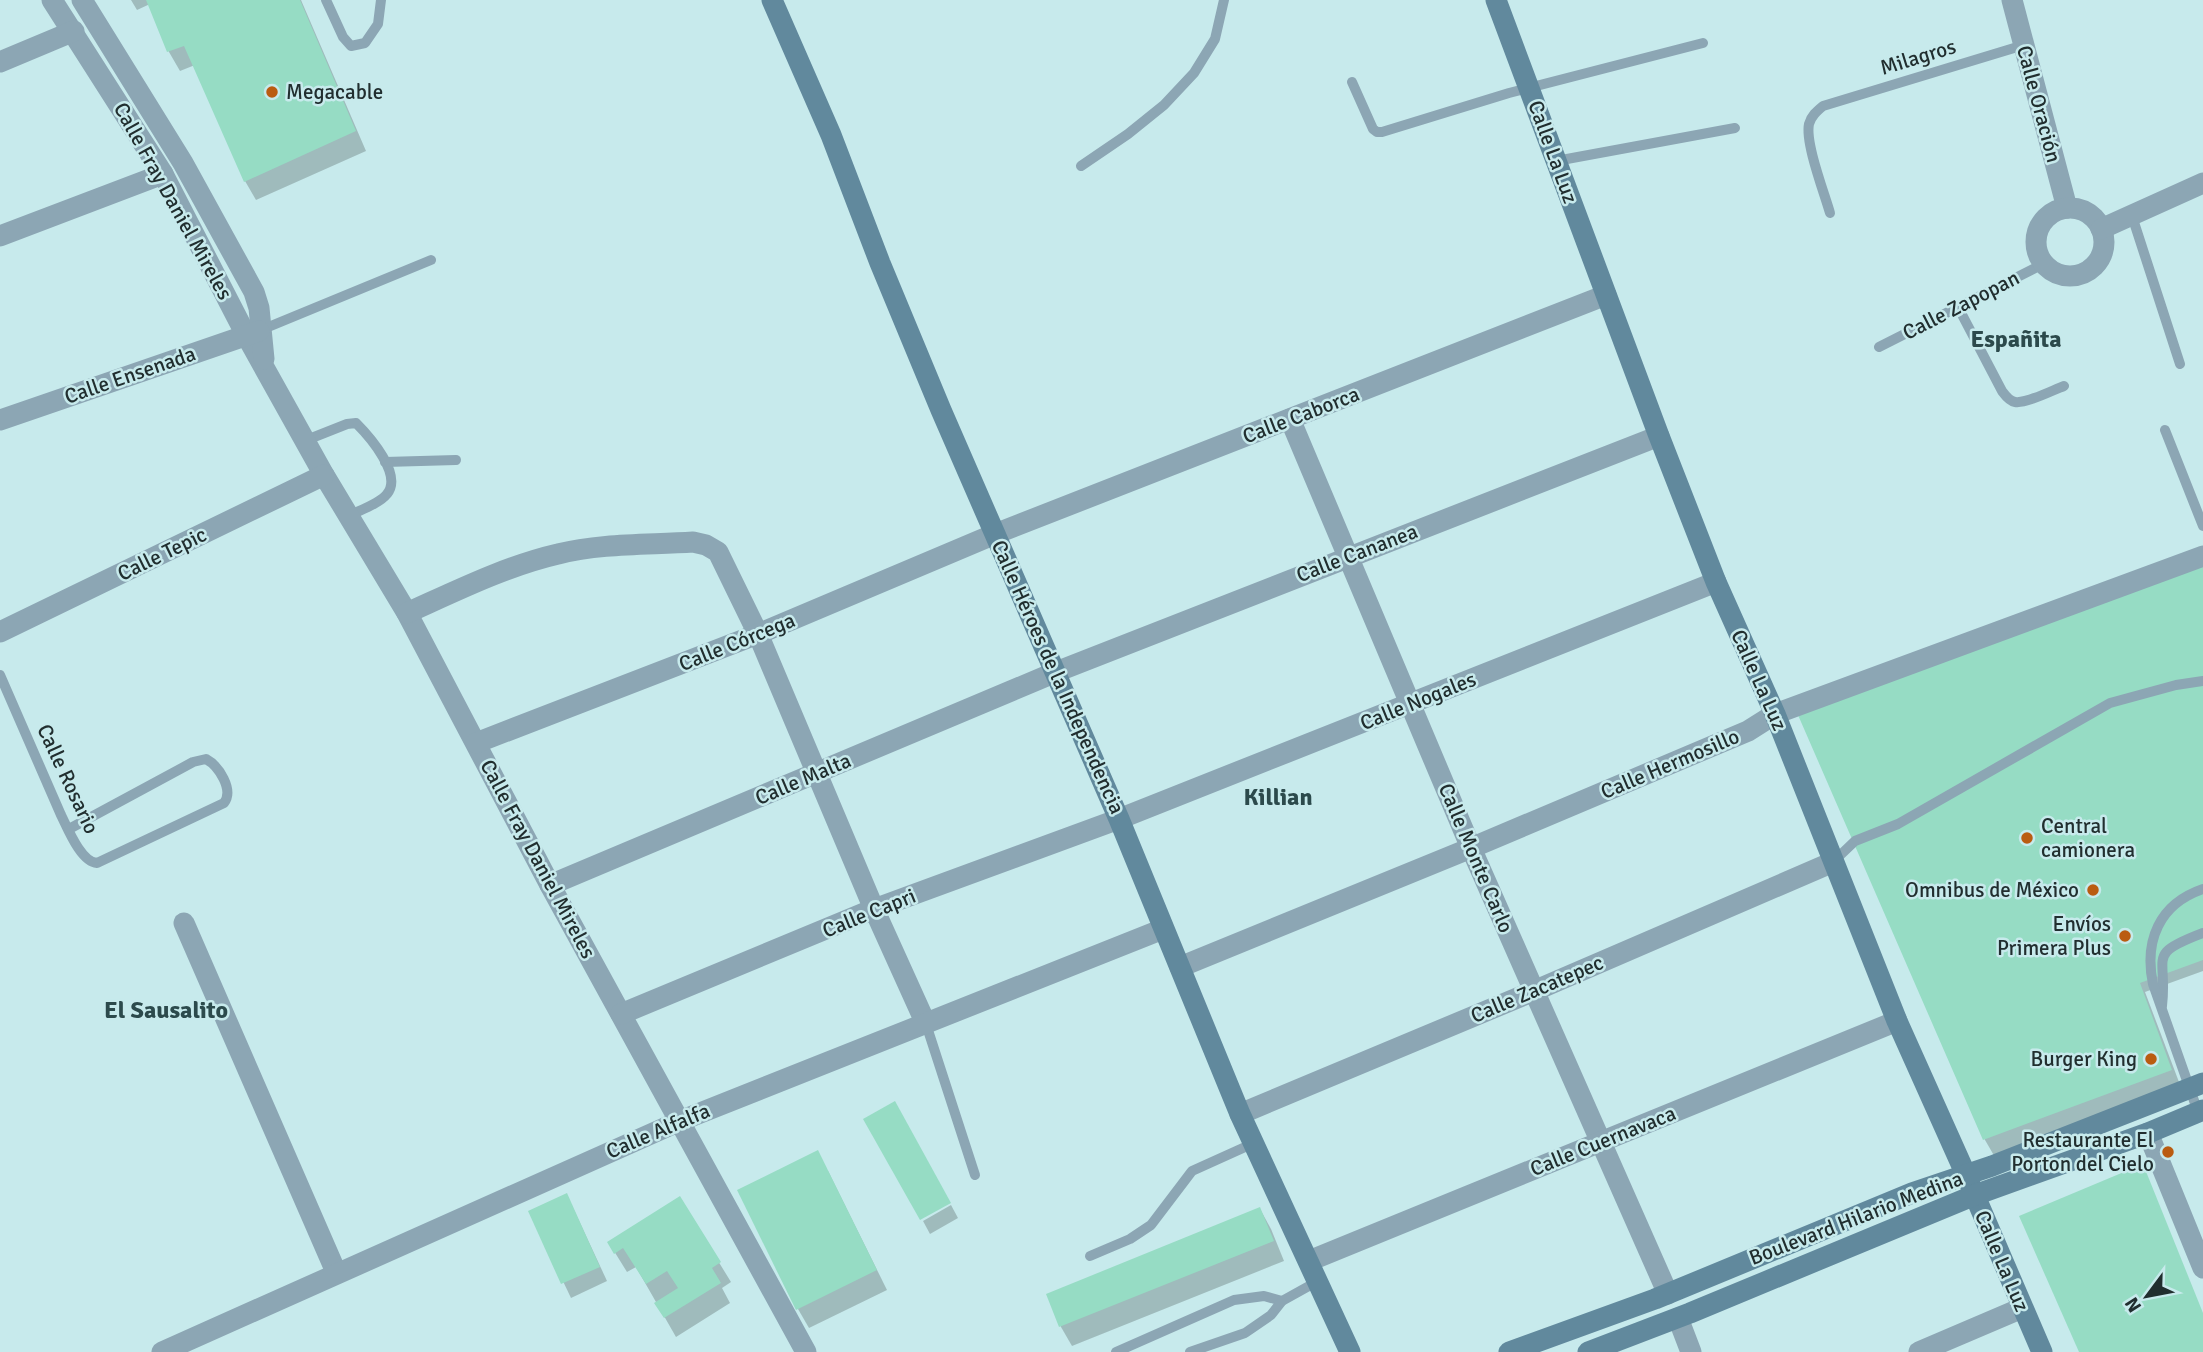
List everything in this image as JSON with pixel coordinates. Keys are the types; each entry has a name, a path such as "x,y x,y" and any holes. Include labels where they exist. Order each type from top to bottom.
{"street":[{"name":"Calle Fray Daniel Mireles","path":"52,0 163,174 253,333 265,370 348,516 407,612 550,885 806,1352"},
{"name":"Calle Fray Daniel Mireles","path":"82,0 183,163 249,284 259,308 253,333"},
{"name":"Calle Héroes de la Independencia","path":"772,0 831,135 941,410 1119,819 1240,1114 1350,1352"},
{"name":"Calle La Luz","path":"1496,0 1658,436 1716,582 1775,714 1897,1021 2042,1352"},
{"name":"Calle Oración","path":"2012,0 2067,208"},
{"path":"0,62 74,31"},
{"path":"0,236 163,174"},
{"path":"2101,229 2203,183"},
{"path":"2067,208 2087,213 2101,229 2103,250 2092,268 2082,274 2061,275 2043,264 2036,241 2038,229 2045,218 2055,211 2067,208"},
{"name":"Calle Caborca","path":"995,534 1606,295"},
{"name":"Calle Ensenada","path":"0,420 253,333"},
{"name":"Calle Monte Carlo","path":"1290,419 1471,848 1668,1294"},
{"name":"Calle Cananea","path":"1056,672 1658,436"},
{"name":"Calle Tepic","path":"0,632 324,475"},
{"name":"Calle Córcega","path":"476,743 758,634 995,534"},
{"path":"407,612 532,561 588,548 693,542 718,552 758,634 874,909 926,1024"},
{"name":"Calle Hermosillo","path":"1180,967 1748,731 1775,714 2203,556"},
{"name":"Calle Nogales","path":"1119,819 1716,582"},
{"name":"Calle Malta","path":"550,885 1056,672"},
{"name":"Calle Capri","path":"621,1014 874,909 1119,819"},
{"name":"Calle Zacatepec","path":"1240,1114 1833,862"},
{"path":"184,923 336,1272"},
{"name":"Calle Alfalfa","path":"162,1352 336,1272 680,1121 1163,929"},
{"name":"Calle Cuernavaca","path":"1309,1261 1897,1021"},
{"name":"Boulevard Hilario Medina","path":"1509,1352 1668,1294 1912,1193 1966,1175 2197,1086"},
{"name":"Boulevard Hilario Medina","path":"1588,1352 1678,1318 1975,1195 2148,1133 2201,1111"},
{"path":"2148,1133 2203,1268"},
{"path":"1919,1352 2022,1308"},
{"path":"1678,1318 1691,1352"}],"lane":[{"path":"326,0 343,37 351,46 365,43 378,24 381,0"},
{"path":"1081,166 1155,112 1194,73 1215,39 1224,0"},
{"path":"1352,82 1373,129 1377,132 1529,88 1703,43"},
{"name":"Milagros","path":"1830,213 1809,140 1809,124 1814,114 1823,106 2024,45"},
{"path":"1556,160 1735,128"},
{"path":"2132,216 2180,364"},
{"path":"253,333 431,260"},
{"name":"Calle Zapopan","path":"1879,347 2043,264"},
{"path":"1958,307 2002,391 2009,399 2015,402 2024,401 2064,386"},
{"path":"304,440 346,424 356,423 369,436 393,475 392,487 385,496 348,516"},
{"path":"2165,430 2203,526"},
{"path":"385,462 456,460"},
{"name":"Calle Rosario","path":"0,675 69,829 86,860 97,863 224,803 229,797 228,789 213,762 206,759 193,762 69,829"},
{"path":"1833,862 1855,841 1898,824 2110,703 2176,685 2203,681"},
{"path":"2201,1111 2197,1086 2162,1008 2149,964 2154,935 2167,912 2176,903 2203,889"},
{"path":"2162,1008 2165,988 2162,964 2164,953 2174,944 2203,933"},
{"path":"926,1024 975,1175"},
{"path":"1090,1256 1130,1239 1151,1225 1192,1171 1254,1143"},
{"path":"1190,1352 1245,1333 1271,1315 1282,1301 1318,1282"},
{"path":"1116,1352 1234,1300 1264,1296 1282,1301"}],"building":[{"name":"Megacable","path":"146,0 300,0 356,131 244,182 184,46 167,52"},
{"name":"Central camionera","path":"2203,566 2203,960 2140,983 2172,1070 1983,1140 1798,715"},
{"path":"895,1101 951,1203 920,1220 863,1119"},
{"path":"818,1150 877,1270 796,1310 737,1190"},
{"path":"2143,1164 2203,1313 2203,1352 2079,1352 2019,1216"},
{"path":"567,1193 600,1267 561,1284 528,1211"},
{"path":"680,1196 721,1262 712,1268 721,1283 664,1318 654,1303 678,1288 667,1271 646,1284 623,1248 614,1254 607,1242"},
{"path":"1260,1207 1274,1241 1059,1327 1046,1294"}],"place":[{"name":"Megacable","path":"272,92"},
{"name":"Central camionera","path":"2027,838"},
{"name":"Omnibus de México","path":"2093,890"},
{"name":"Envíos Primera Plus","path":"2125,936"},
{"name":"Burger King","path":"2151,1059"},
{"name":"Restaurante El Porton del Cielo","path":"2168,1152"}],"district":[{"name":"Españita","path":"2016,339"},
{"name":"Killian","path":"1278,797"},
{"name":"El Sausalito","path":"166,1010"}]}
